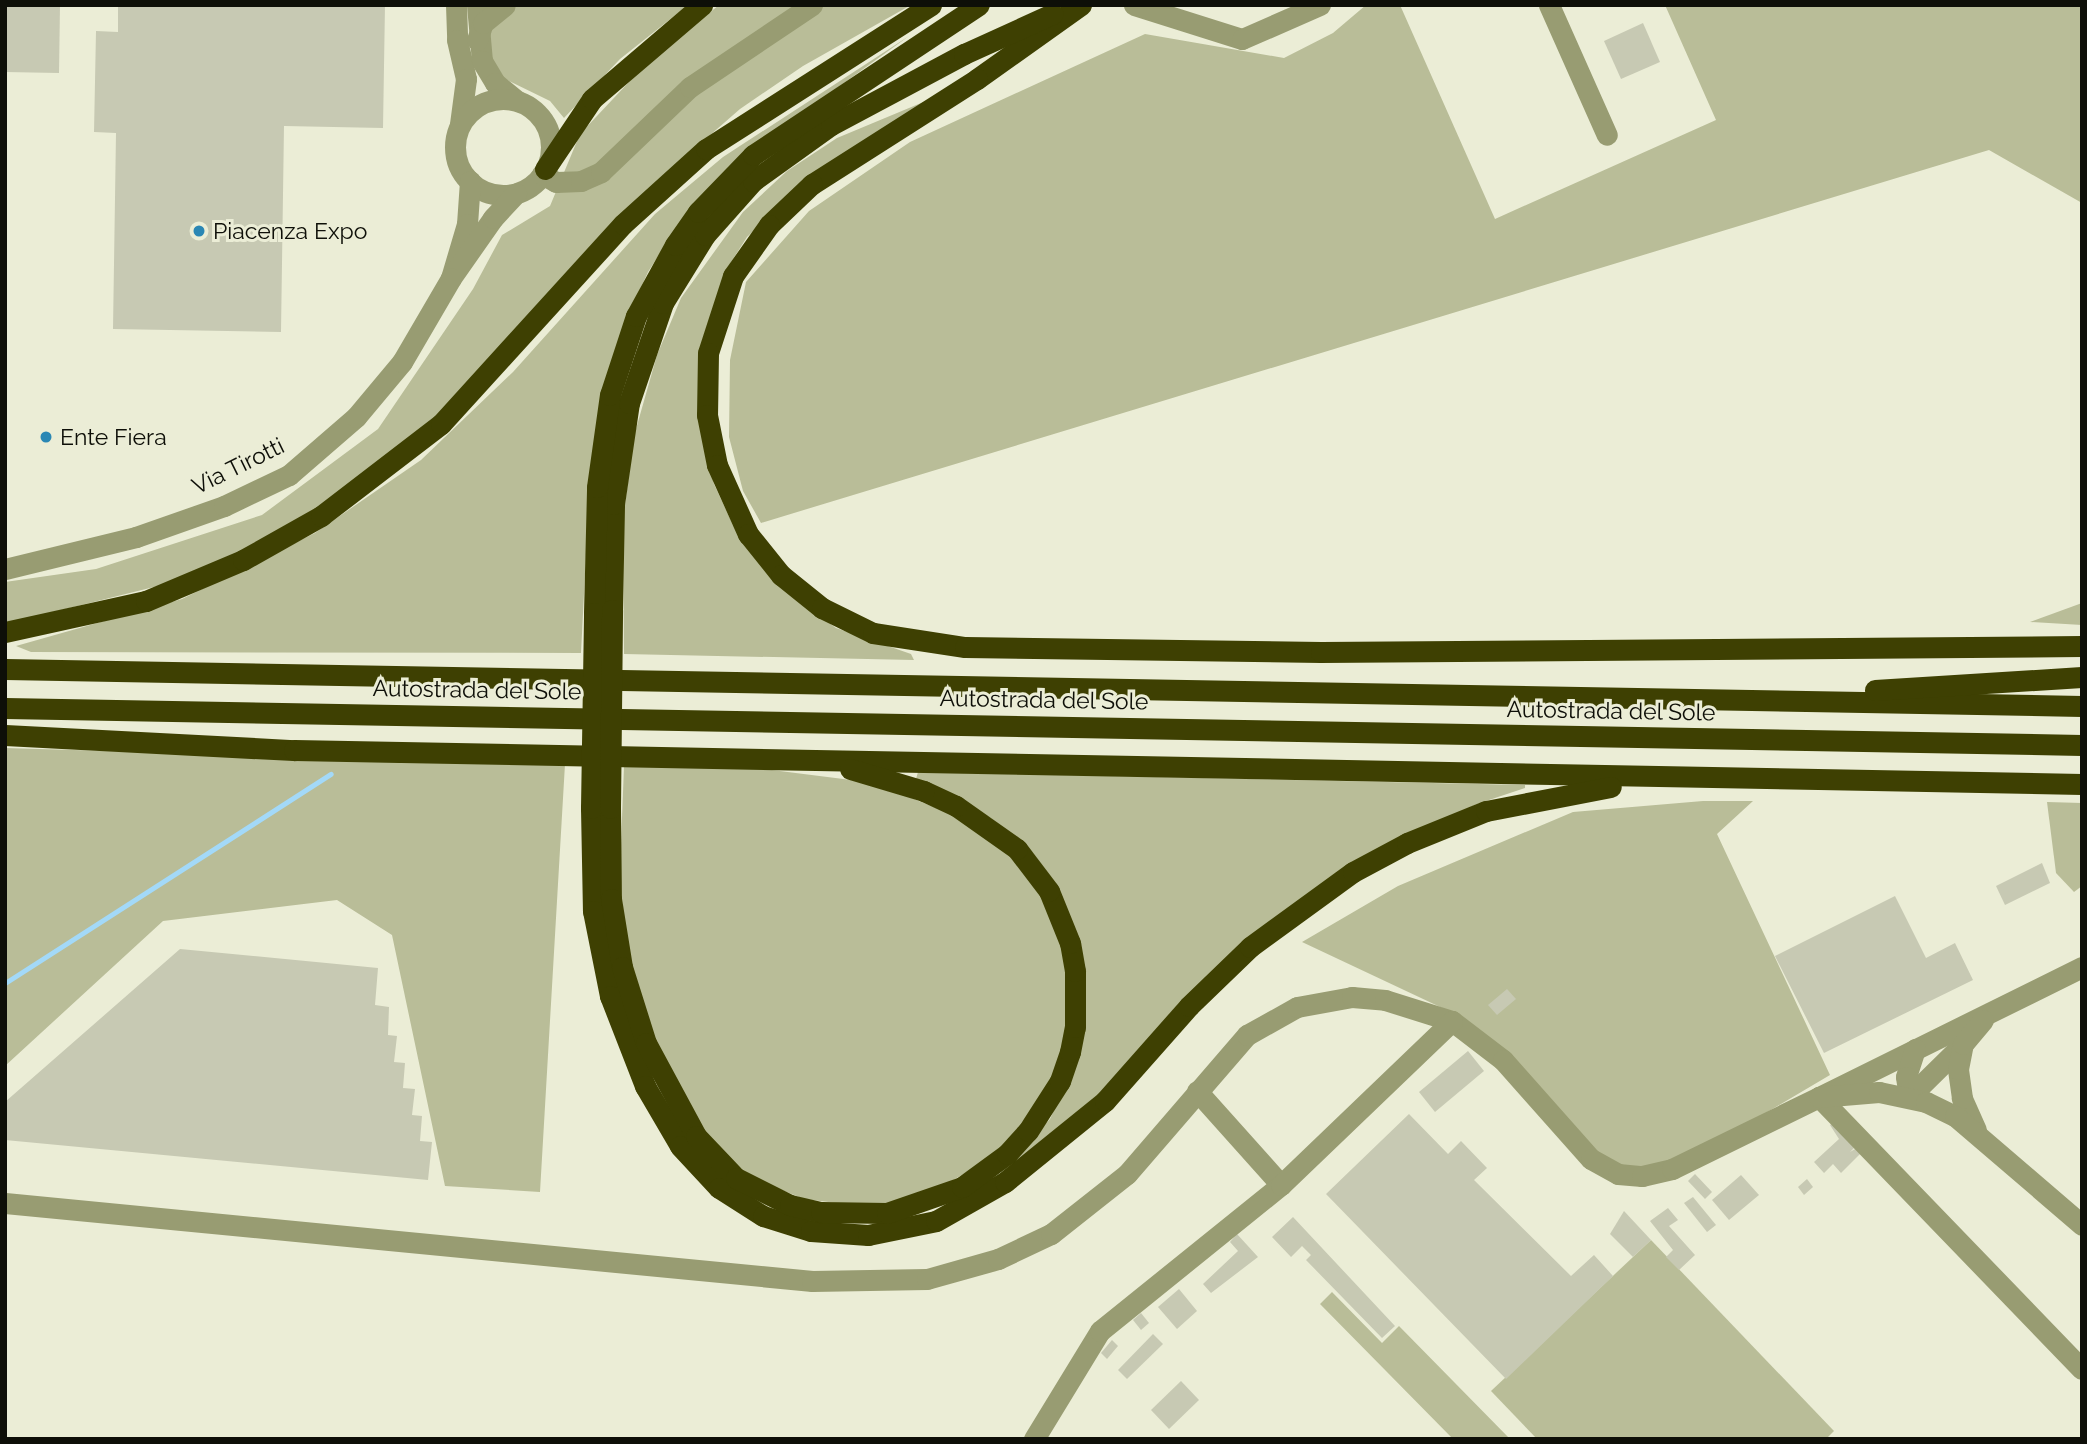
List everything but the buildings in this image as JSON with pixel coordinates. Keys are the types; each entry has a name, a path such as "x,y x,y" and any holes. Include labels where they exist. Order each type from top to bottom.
{"highway":[{"path":"543,172 593,99 702,5"},
{"path":"5,632 146,601 243,560 321,516 441,424 623,224 706,149 932,5"},
{"path":"979,5 753,155 698,212 675,245 636,316 610,395 597,487 603,612 601,808 593,911 610,996 645,1086 680,1146 719,1188 763,1216 811,1231 868,1235 936,1221 1005,1182 1082,1123 1216,978 1279,922 1407,843 1486,811 1543,797 1626,785 1730,780"},
{"path":"603,612 614,504 629,402 663,303 705,235 753,181 831,125 964,54 1071,5"},
{"path":"1081,5 977,79 812,184 788,204 748,251 723,300 708,353 707,415 724,487 748,534 781,575 847,622 902,640 965,647 1335,652 2082,646"},
{"name":"Autostrada del Sole","path":"5,669 2082,705"},
{"path":"1744,699 2082,677"},
{"name":"Autostrada del Sole","path":"5,708 2082,745"},
{"path":"5,736 293,750 1730,780 2082,784"},
{"path":"601,808 615,934 633,1007 661,1076 696,1136 736,1178 790,1205 854,1214 916,1206 985,1172 1007,1154 1046,1106 1060,1081 1075,1027 1070,943 1049,891 1034,868 1017,849 980,819 895,781 793,761"}],"street":[{"path":"456,5 457,40 466,79 456,157 470,181 491,193 516,193 543,172 549,134 537,113 495,83 482,61 477,42 477,5"},
{"path":"477,42 483,23 505,5"},
{"path":"543,172 556,182 581,181 601,172 690,87 812,5"},
{"path":"1134,5 1242,39 1320,5"},
{"path":"1549,5 1607,135"},
{"path":"459,129 476,107 503,99 517,101"},
{"name":"Via Tirotti","path":"451,278 467,224 470,181"},
{"name":"Via Tirotti","path":"5,569 136,537 225,506 289,475 356,417 402,362 451,278 516,193"},
{"path":"5,1203 537,1258 811,1281 899,1283 956,1273 1051,1234 1127,1174 1247,1035 1297,1007 1352,997 1385,1000 1452,1021 1503,1060 1591,1159 1618,1174 1642,1176 1672,1169 2082,967"},
{"path":"1909,1097 1998,1007"},
{"path":"1034,1439 1100,1331 1281,1185 1452,1021"},
{"path":"1963,1044 1958,1069 1962,1098 1978,1133"},
{"path":"1909,1097 1906,1077 1915,1049"},
{"path":"1197,1091 1281,1185"},
{"path":"1819,1097 1857,1092 1909,1097 1955,1116 2082,1225"},
{"path":"1819,1097 2082,1369"}],"green space":[{"path":"518,5 688,5 620,59 564,118 550,101 505,79 487,52 488,37 496,23"},
{"path":"719,5 911,5 803,66 740,109 678,163 448,407 325,504 241,552 174,582 5,624 5,582 96,569 262,515 378,429 473,289 502,235 550,206 580,134 644,66"},
{"path":"1366,5 1400,5 1495,219 1716,120 1665,5 2082,5 2082,203 1989,150 761,523 743,491 729,437 730,360 746,282 809,211 910,142 1145,34 1284,58 1333,33"},
{"path":"909,36 729,166 670,237 648,272 626,320 590,475 581,653 31,652 16,646 182,599 315,533 421,460 513,372 655,214 723,157"},
{"path":"933,98 816,172 747,237 726,270 702,341 698,418 714,484 733,525 780,587 836,628 911,654 914,660 624,654 623,520 634,436 657,355 681,298 743,212 787,171 837,138"},
{"path":"2082,603 2082,625 2030,622"},
{"path":"5,748 565,764 540,1192 445,1186 392,935 337,900 163,921 5,1066"},
{"path":"624,766 764,769 875,783 963,819 991,837 1038,886 1066,953 1068,1032 1046,1092 997,1154 930,1194 869,1207 804,1199 752,1178 701,1131 662,1060 634,979 624,928 620,870"},
{"path":"918,772 1525,785 1525,788 1477,804 1359,861 1119,1078 1001,1173 1050,1119 1080,1055 1086,1014 1078,937 1053,880 1033,853 991,818 916,779"},
{"path":"1703,801 1753,801 1717,834 1830,1075 1671,1169 1620,1174 1455,1014 1302,942 1398,886 1573,812"},
{"path":"2047,802 2082,803 2082,886 2074,892 2056,873"},
{"path":"1651,1240 1834,1431 1826,1439 1537,1439 1491,1391"},
{"path":"1332,1292 1382,1343 1399,1326 1510,1439 1453,1439 1320,1304"}],"waterway":[{"path":"5,983 331,774"}],"place":[{"name":"Piacenza Expo","path":"199,231"},
{"name":"Ente Fiera","path":"46,437"}]}
